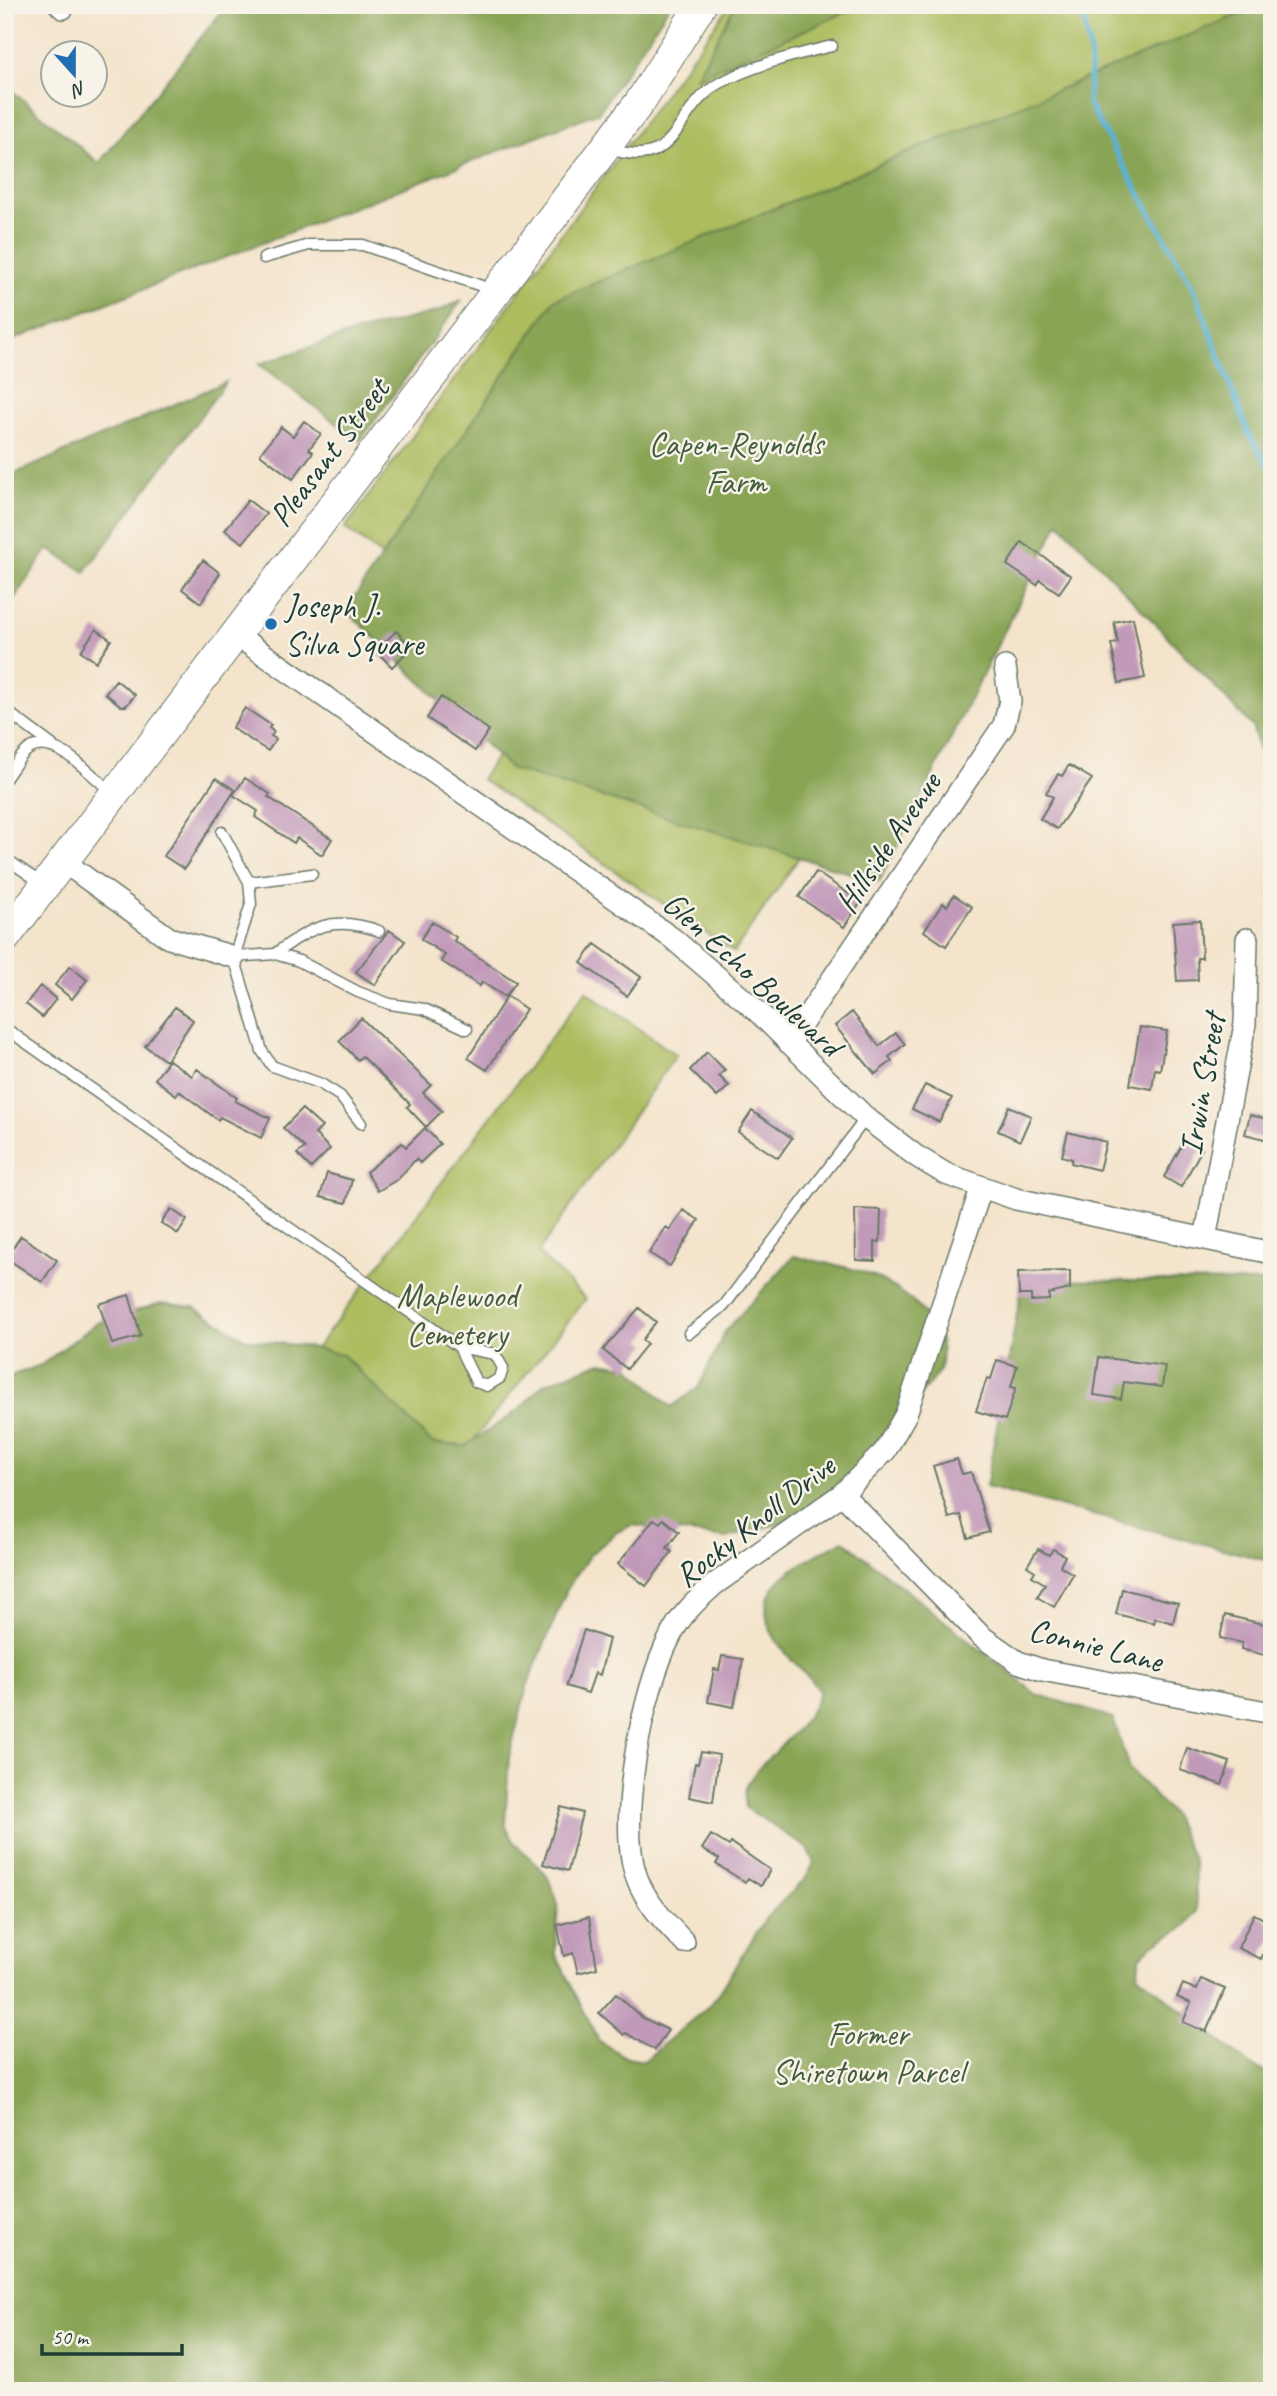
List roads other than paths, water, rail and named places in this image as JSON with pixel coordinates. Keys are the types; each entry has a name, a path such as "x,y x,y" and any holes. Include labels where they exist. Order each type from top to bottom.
{"main road":[{"name":"Pleasant Street","path":"7,933 46,886 606,148 640,102 701,5"}],"street":[{"name":"Glen Echo Boulevard","path":"236,635 650,922 723,980 866,1118 926,1162 981,1189 1272,1254"},
{"name":"Hillside Avenue","path":"789,1043 1004,725 1010,701 1005,667"},
{"path":"64,862 169,938 234,957"},
{"name":"Irwin Street","path":"1205,1239 1245,1024 1247,939"},
{"name":"Rocky Knoll Drive","path":"684,1942 648,1900 637,1879 631,1846 634,1773 660,1658 683,1615 715,1584 842,1494 885,1451 906,1414 981,1189"},
{"name":"Connie Lane","path":"842,1494 981,1636 1018,1662 1042,1670 1272,1713"}],"lane":[{"path":"606,148 635,156 649,153 667,143 700,99 720,83 776,61 832,46"},
{"path":"264,258 309,245 363,245 496,291"},
{"path":"5,710 115,795"},
{"path":"5,779 30,749 44,745 57,748"},
{"path":"222,832 250,882 251,904 234,957 253,1025 272,1066 321,1084 340,1096 361,1124"},
{"path":"5,858 46,886"},
{"path":"250,882 312,874"},
{"path":"275,954 312,928 360,924 379,931"},
{"path":"234,957 275,954 299,961 358,992 390,1004 424,1009 467,1029"},
{"path":"5,1028 459,1347"},
{"path":"689,1333 724,1306 866,1118"}],"waterway":[{"path":"1081,5 1091,58 1088,103 1194,289 1249,435 1272,471"}],"place":[{"name":"Joseph J. Silva Square","path":"271,624"}],"park label":[{"name":"Capen-Reynolds Farm","path":"736,462"},
{"name":"Maplewood Cemetery","path":"457,1314"},
{"name":"Former Shiretown Parcel","path":"868,2052"}]}
